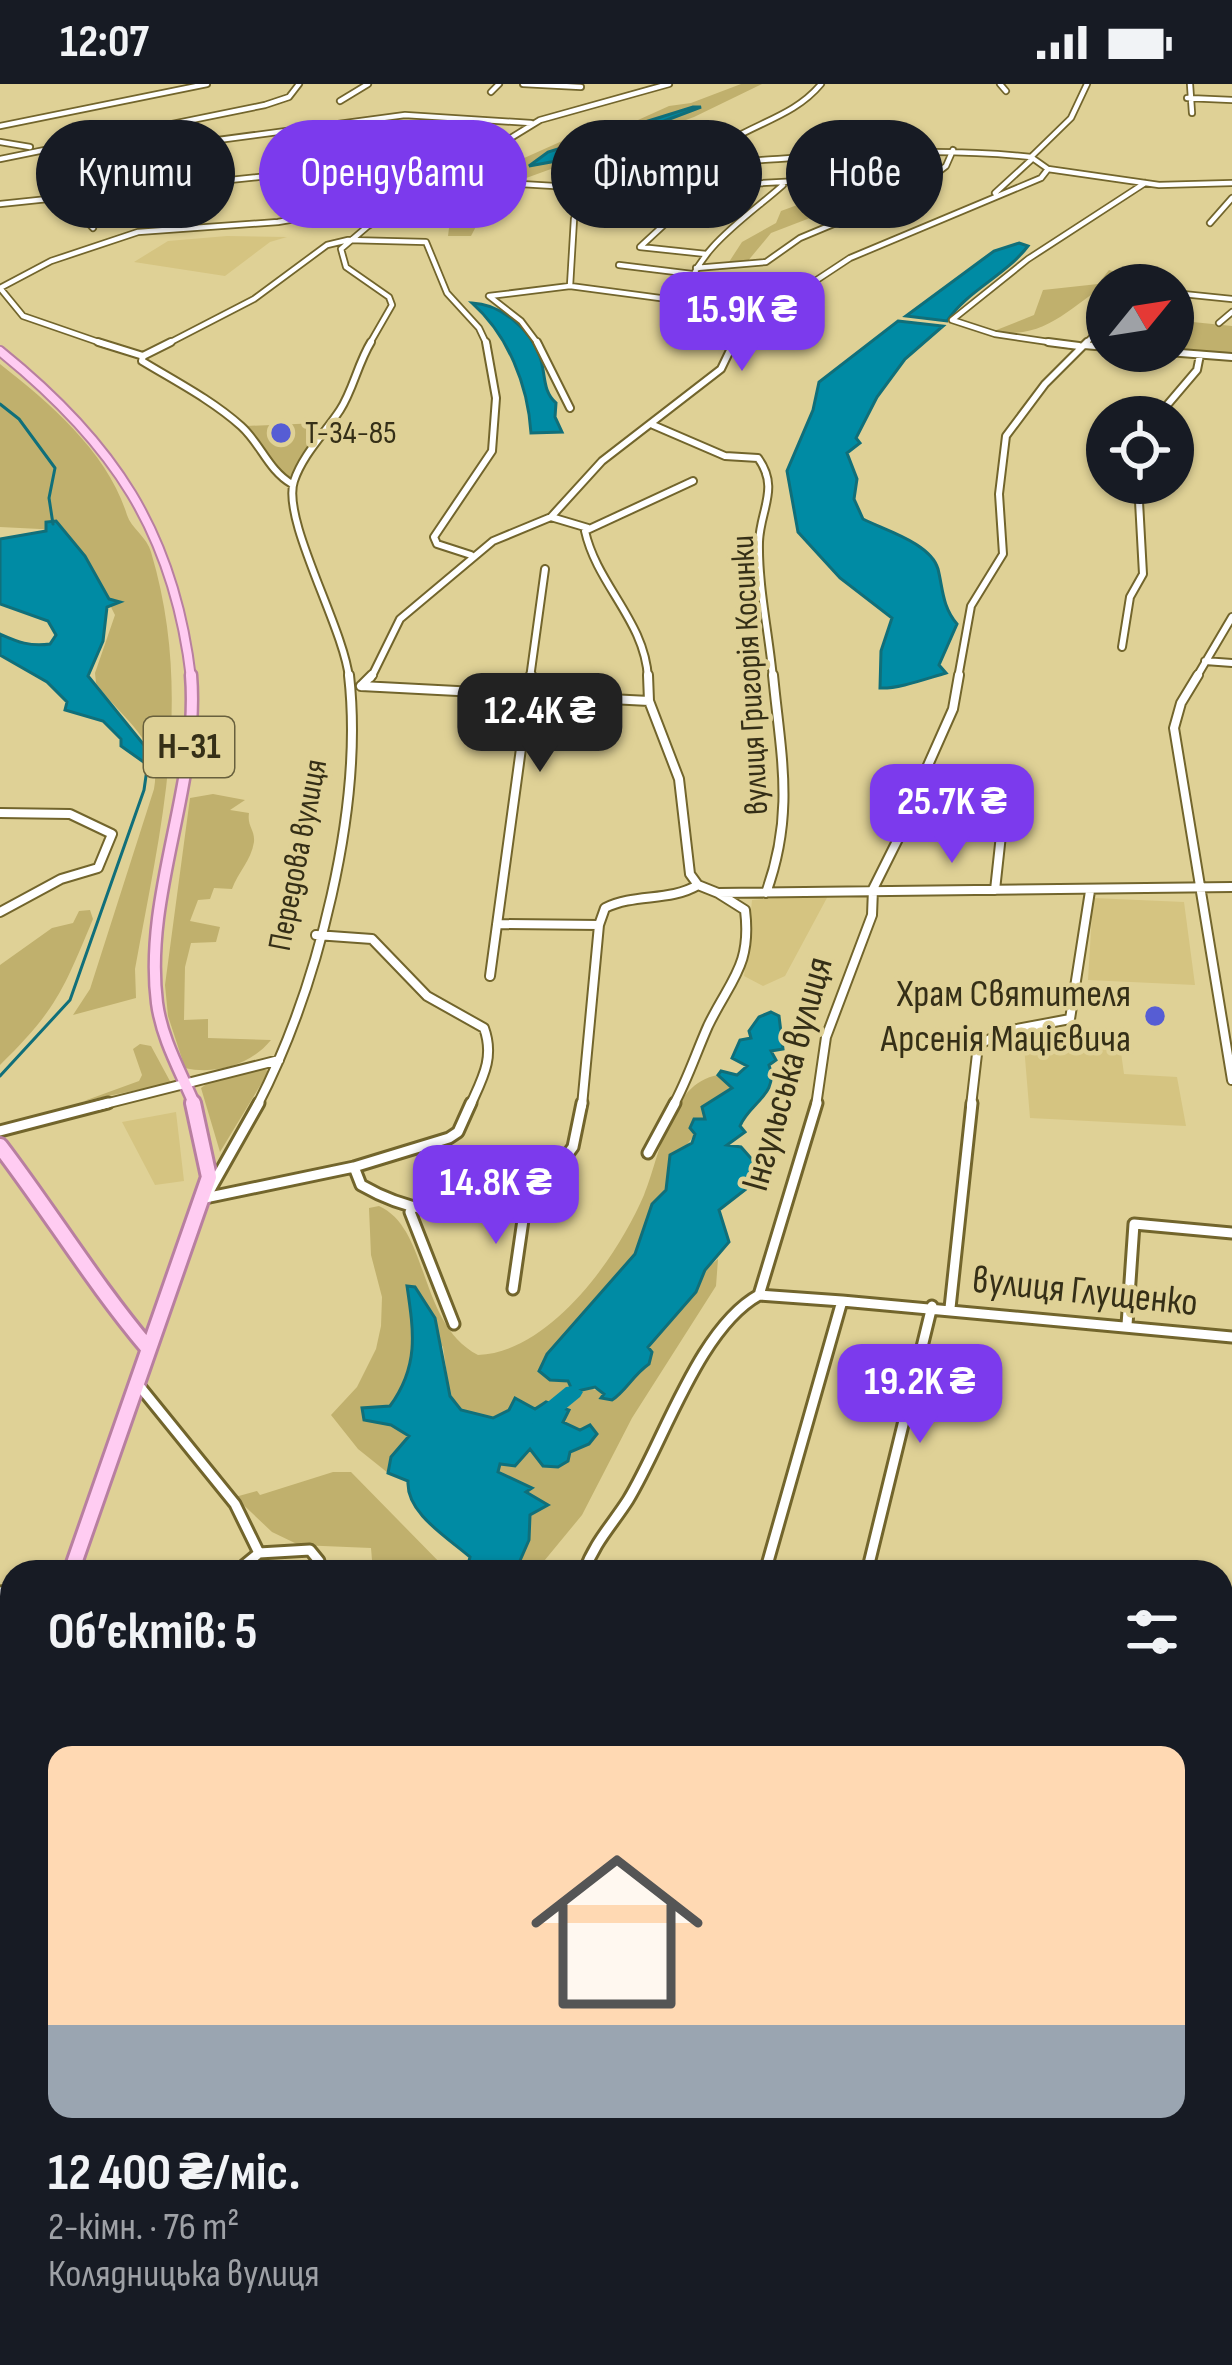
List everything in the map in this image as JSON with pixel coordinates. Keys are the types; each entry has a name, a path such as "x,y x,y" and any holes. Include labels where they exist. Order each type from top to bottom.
{"main road":[{"name":"Н-31","path":"0,351 70,408 106,449 154,523 177,587 190,662 191,718 156,988 159,1017 204,1138 209,1177 205,1198"},
{"path":"0,1146 66,1233 98,1290 148,1348"},
{"name":"Передова вулиця","path":"74,1560 205,1198"}],"street":[{"path":"0,126 207,84"},
{"path":"190,120 279,101 299,84"},
{"path":"340,101 368,84"},
{"path":"491,92 499,84"},
{"path":"523,84 581,88"},
{"path":"527,128 668,84"},
{"path":"762,123 797,109 821,84"},
{"path":"1000,84 1006,91"},
{"path":"991,196 1048,138 1076,118 1087,84"},
{"path":"1190,84 1187,98 1192,113"},
{"path":"1187,98 1232,100"},
{"path":"380,120 405,115 486,120"},
{"path":"527,123 535,123"},
{"path":"0,142 36,148"},
{"path":"0,159 36,148"},
{"path":"762,159 867,150 953,150 1031,159 1048,170 1145,183 1232,183"},
{"path":"943,168 953,150"},
{"path":"570,408 569,395 534,332 489,296 570,286 750,310 797,293 850,258 1038,180 1048,170"},
{"path":"1086,345 995,334 956,323 954,316 990,286 1145,183"},
{"path":"685,300 694,271 706,254 783,185"},
{"path":"706,254 640,247 706,186 786,185"},
{"path":"1210,224 1232,198"},
{"path":"0,203 36,200"},
{"path":"0,278 158,228 259,223"},
{"path":"21,274 0,288 23,316 143,356 254,299 327,245 365,228"},
{"path":"570,286 574,228"},
{"path":"619,266 694,271 766,262 791,242 824,228"},
{"path":"143,356 142,361 244,429 277,475 292,484 319,436 343,406 356,369 392,304 385,293 344,264 341,249 348,239"},
{"path":"348,239 426,242 438,260 450,298 485,337 492,361 493,446 488,462 460,495 434,538 437,544 471,555"},
{"path":"1194,295 1232,299"},
{"path":"361,686 370,679 400,619 471,555 551,517 602,461 721,369 750,310"},
{"path":"1219,323 1232,312"},
{"name":"Інгульська вулиця","path":"588,1560 627,1502 704,1357 741,1305 759,1295 818,1099 826,1037 872,915 873,889 902,831 915,816 926,772 953,709 971,606 1003,554 999,494 1006,436 1086,341"},
{"path":"1194,354 1232,357"},
{"path":"1175,396 1197,370 1200,355"},
{"name":"вулиця Григорія Косинки","path":"653,425 731,458 764,462 771,502 759,542 785,791 782,848 761,893 745,910"},
{"path":"551,517 588,528 693,481"},
{"name":"Передова вулиця","path":"205,1198 279,1060 316,935 343,816 350,685 344,645 306,548 292,484"},
{"path":"1122,647 1130,598 1143,574 1140,504"},
{"path":"588,528 585,536 592,563 626,611 647,656 649,701 679,779 690,874 698,885 745,910 749,941 739,976 711,1020 648,1153"},
{"path":"490,976 545,569"},
{"path":"1232,617 1180,703 1174,728 1232,1080"},
{"path":"1205,662 1232,663"},
{"path":"350,685 649,701"},
{"path":"0,812 70,814 112,834 104,863 91,872 61,879 0,912"},
{"path":"995,890 1000,835"},
{"path":"513,1288 524,1213 573,1147 580,1123 599,925 612,903 688,893 698,885"},
{"path":"718,893 1232,887"},
{"path":"950,1308 978,1045 1006,1031 1070,1019 1090,891"},
{"path":"497,924 599,925"},
{"path":"205,1198 354,1167 458,1132 489,1064 490,1044 484,1028 427,996 372,939 316,935"},
{"path":"0,1131 279,1060"},
{"path":"354,1167 361,1185 410,1212 442,1217 524,1213"},
{"path":"410,1212 454,1324"},
{"path":"1127,1325 1134,1224 1232,1233"},
{"name":"вулиця Глущенко","path":"759,1295 932,1306 1232,1337"},
{"path":"768,1560 842,1301"},
{"path":"871,1560 932,1306"},
{"path":"137,1383 235,1504 260,1553"},
{"path":"251,1560 260,1553 310,1550 318,1560"}],"shaded area":[{"path":"741,84 762,84 686,120 638,120 669,106"},
{"path":"551,146 551,169 527,178 527,157"},
{"path":"786,209 786,227 771,233 747,262 729,262 742,242 776,223"},
{"path":"449,228 475,228 471,236 448,236"},
{"path":"287,237 270,242 225,276 134,262 168,241"},
{"path":"1086,285 1086,299 1029,331 994,331 1034,315 1043,290"},
{"path":"1194,322 1232,326 1232,356 1194,353"},
{"path":"0,364 76,431 106,471 129,520 151,552 170,658 169,761 135,969 136,998 73,1015 90,989 154,789 155,772 146,744 96,683 95,673 115,615 85,556 60,530 0,527"},
{"path":"320,423 290,477 277,472 246,426"},
{"path":"213,794 245,800 230,810 249,813 254,842 232,889 214,888 210,899 198,900 190,921 220,927 216,942 191,943 185,967 184,1020 208,1019 208,1038 271,1040 243,1062 196,1070 185,1068 168,1016 165,985 190,798"},
{"path":"829,894 785,976 763,986 744,976 752,900"},
{"path":"1093,898 1184,902 1195,985 1088,980"},
{"path":"90,910 93,919 56,998 0,1065 0,965 52,928 73,923 79,911"},
{"path":"1023,1034 1119,1038 1124,1074 1177,1077 1186,1126 1030,1118"},
{"path":"140,1044 151,1046 171,1083 84,1101 139,1081 142,1075 133,1049"},
{"path":"262,1069 269,1071 220,1152 201,1088"},
{"path":"718,1075 733,1088 671,1164 667,1190 652,1204 635,1254 547,1354 568,1381 620,1394 628,1378 649,1364 648,1347 718,1259 716,1286 632,1418 582,1515 545,1560 520,1560 529,1540 530,1515 545,1506 497,1472 500,1463 530,1449 539,1455 589,1444 580,1430 562,1422 568,1410 547,1402 493,1418 461,1410 450,1396 443,1347 410,1307 412,1346 403,1384 390,1407 363,1408 364,1420 391,1425 409,1436 391,1457 388,1473 358,1449 331,1415 357,1387 376,1349 381,1326 382,1297 371,1255 369,1208 379,1206 408,1235 444,1322 459,1341 478,1355 505,1350 556,1319 599,1272 644,1195 677,1106 701,1081"},
{"path":"176,1112 184,1181 155,1185 122,1122"},
{"path":"333,1472 351,1472 437,1560 372,1560 371,1548 299,1545 272,1532 235,1497 257,1491 260,1495"}],"water":[{"path":"693,107 701,107 667,120 651,120"},
{"path":"548,152 551,162 529,166"},
{"path":"1019,243 1028,246 947,321 906,316 994,251"},
{"path":"472,303 504,313 529,337 540,357 548,393 556,403 555,417 562,432 531,433 514,362 496,330"},
{"path":"898,321 943,326 905,359 877,397 856,438 860,443 847,453 857,479 854,499 863,519 917,545 934,560 957,624 939,665 946,673 880,688 881,651 892,618 840,578 798,532 787,471 813,410 819,382"},
{"path":"56,521 85,556 109,599 120,602 107,607 103,641 88,676 144,745 151,761 145,763 121,746 121,739 103,721 65,710 67,702 47,682 0,655 0,634 36,645 50,644 56,635 48,621 0,604 0,539 46,531 46,522"},
{"path":"771,1012 779,1016 783,1049 771,1051 776,1060 769,1065 767,1091 744,1118 740,1126 745,1132 727,1145 741,1147 756,1164 746,1189 719,1210 729,1242 705,1270 696,1292 648,1347 652,1352 649,1364 612,1400 601,1398 604,1394 595,1387 573,1392 568,1381 550,1380 539,1371 547,1354 635,1254 652,1204 666,1190 670,1155 692,1143 694,1119 705,1119 702,1107 732,1088 718,1075 721,1071 737,1075 747,1066 732,1058 740,1040 751,1038 749,1031 759,1017"},
{"path":"407,1286 415,1287 435,1318 450,1396 461,1410 493,1418 509,1410 515,1398 535,1409 546,1402 569,1410 563,1422 580,1430 590,1425 597,1434 589,1444 570,1452 568,1461 558,1467 543,1466 530,1449 515,1466 500,1464 498,1472 532,1488 526,1492 548,1505 530,1515 529,1540 520,1560 469,1560 421,1514 408,1481 388,1473 391,1457 409,1436 391,1425 364,1420 362,1408 390,1406 406,1377 412,1334"}],"waterway":[{"path":"0,404 19,419 55,468 49,498 53,524"},
{"path":"0,1076 70,1000 144,790 148,762"},
{"path":"540,1419 573,1392"}],"place":[{"name":"Т-34-85","path":"281,433"},
{"name":"Храм Святителя Арсенія Мацієвича","path":"1155,1016"}]}
